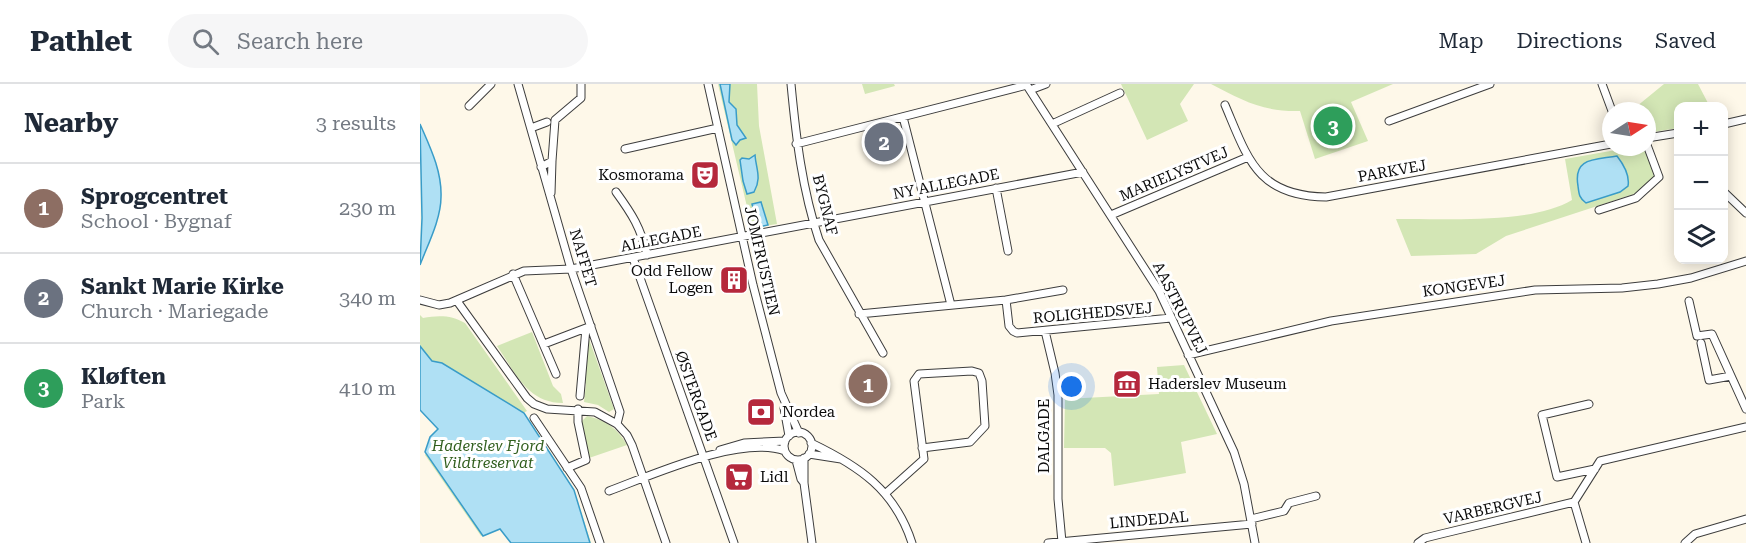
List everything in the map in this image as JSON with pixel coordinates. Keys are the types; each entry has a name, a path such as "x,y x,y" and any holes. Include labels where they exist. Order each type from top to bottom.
{"street":[{"path":"469,106 491,84"},
{"name":"NAFFET","path":"518,84 588,327 620,412 617,424"},
{"name":"NAFFET","path":"550,198 555,120 581,98 581,84"},
{"name":"JOMFRUSTIEN","path":"708,84 742,237 783,400 787,438"},
{"name":"BYGNAF","path":"791,84 796,144 813,223 824,253 883,353"},
{"path":"796,144 1028,86 1046,84"},
{"path":"1389,121 1490,84"},
{"path":"1602,84 1609,102"},
{"name":"AASTRUPVEJ","path":"1028,86 1149,273 1234,452 1244,484 1255,543"},
{"path":"1053,124 1120,93"},
{"name":"PARKVEJ","path":"1225,105 1248,158 1257,171 1273,184 1291,193 1326,197 1602,146"},
{"path":"903,117 951,305"},
{"path":"1728,123 1746,119"},
{"path":"531,128 547,122"},
{"path":"625,149 718,128"},
{"path":"1656,137 1674,135"},
{"path":"1599,210 1636,198 1659,177 1651,156"},
{"name":"MARIELYSTVEJ","path":"1111,214 1248,158"},
{"path":"541,167 552,161"},
{"name":"NY ALLEGADE","path":"813,223 1083,172"},
{"path":"996,188 1008,250"},
{"path":"616,192 643,235 646,255"},
{"path":"1728,196 1746,213"},
{"name":"ALLEGADE","path":"457,301 513,274 536,269 571,269 813,223"},
{"name":"ØSTERGADE","path":"633,258 707,457 734,543"},
{"name":"KONGEVEJ","path":"1188,355 1341,319 1535,290 1622,288 1658,284 1691,278 1746,261"},
{"path":"513,274 556,374"},
{"name":"ROLIGHEDSVEJ","path":"859,314 1006,300 1064,290"},
{"name":"ROLIGHEDSVEJ","path":"1006,300 1009,326 1013,331 1046,331 1171,318"},
{"path":"421,301 439,305 457,301 527,398 534,404 547,409 578,409 595,412 617,424 632,445 666,543"},
{"path":"1689,301 1697,336 1712,334 1746,409"},
{"path":"544,344 588,327 579,396"},
{"name":"DALGADE","path":"1046,331 1058,394 1058,499 1062,542"},
{"path":"1701,343 1708,380 1731,376"},
{"path":"886,493 924,459 922,448 914,381 919,375 972,371 979,373 982,381 985,426 970,442 922,448"},
{"name":"JOMFRUSTIEN","path":"783,400 799,433"},
{"name":"VARBERGVEJ","path":"1589,404 1542,415 1557,477 1595,469 1600,461 1746,427"},
{"path":"567,468 586,460 578,422 578,409"},
{"path":"534,418 581,488 600,543"},
{"path":"609,491 707,457 730,446 787,438 799,433 807,436 811,444 835,454 867,476 886,493 897,509 912,543"},
{"path":"787,438 785,451 789,457 796,460 807,456 841,459"},
{"path":"811,444 807,456 804,483 812,543"},
{"path":"707,457 752,448 772,448 785,451"},
{"path":"796,460 804,483"},
{"path":"1586,543 1575,502 1595,469"},
{"path":"1251,522 1284,511 1289,503 1316,496"},
{"name":"VARBERGVEJ","path":"1418,543 1425,538 1575,502"},
{"path":"1686,543 1695,534 1746,519"},
{"name":"LINDEDAL","path":"1048,543 1251,522"}],"green space":[{"path":"718,84 757,84 759,126 777,224 752,228"},
{"path":"862,84 894,84 895,86 865,94"},
{"path":"1121,84 1194,84 1180,104 1188,121 1147,140"},
{"path":"1211,84 1393,84 1351,102 1368,141 1315,159 1300,111 1263,107"},
{"path":"1664,84 1698,84 1707,102 1674,102 1674,129 1656,132 1656,102 1642,102"},
{"path":"1602,152 1602,156 1647,156 1654,178 1634,194 1506,236 1476,254 1411,256 1396,219 1511,217 1554,208 1572,200 1565,159"},
{"name":"Haderslev Fjord Vildtreservat","path":"420,315 423,318 450,317 465,323 527,411 523,413 574,490 591,543 524,543 506,524 481,536 425,455 440,429 420,393"},
{"path":"532,332 553,386 561,394 563,403 551,402 531,392 516,375 497,346"},
{"path":"588,339 614,409 609,412 598,405 584,402"},
{"path":"1184,365 1217,434 1181,442 1186,473 1114,486 1111,453 1105,448 1064,448 1065,399 1159,394 1157,367"},
{"path":"587,416 611,426 627,445 589,458 581,422"}],"water":[{"path":"720,84 730,84 729,102 736,109 737,125 746,138 740,140 736,145 732,140"},
{"path":"420,124 437,169 441,197 436,223 420,265 422,218"},
{"path":"755,155 758,182 754,192 747,194 740,160 749,159"},
{"path":"1617,156 1626,170 1628,186 1620,192 1586,203 1579,194 1577,177 1582,165 1594,160"},
{"path":"761,202 768,225 758,227 752,204"},
{"name":"Haderslev Fjord Vildtreservat","path":"420,346 432,361 442,363 524,413 574,490 590,543 511,543 500,529 483,536 425,452 430,437 438,429 420,410"}],"place":[{"name":"Kløften","path":"1333,126"},
{"name":"Sankt Marie Kirke","path":"884,142"},
{"name":"Kosmorama","path":"705,175"},
{"name":"Odd Fellow Logen","path":"734,280"},
{"name":"Sprogcentret","path":"868,384"},
{"name":"Haderslev Museum","path":"1127,384"},
{"name":"Nordea","path":"761,412"},
{"name":"Lidl","path":"739,477"}]}
